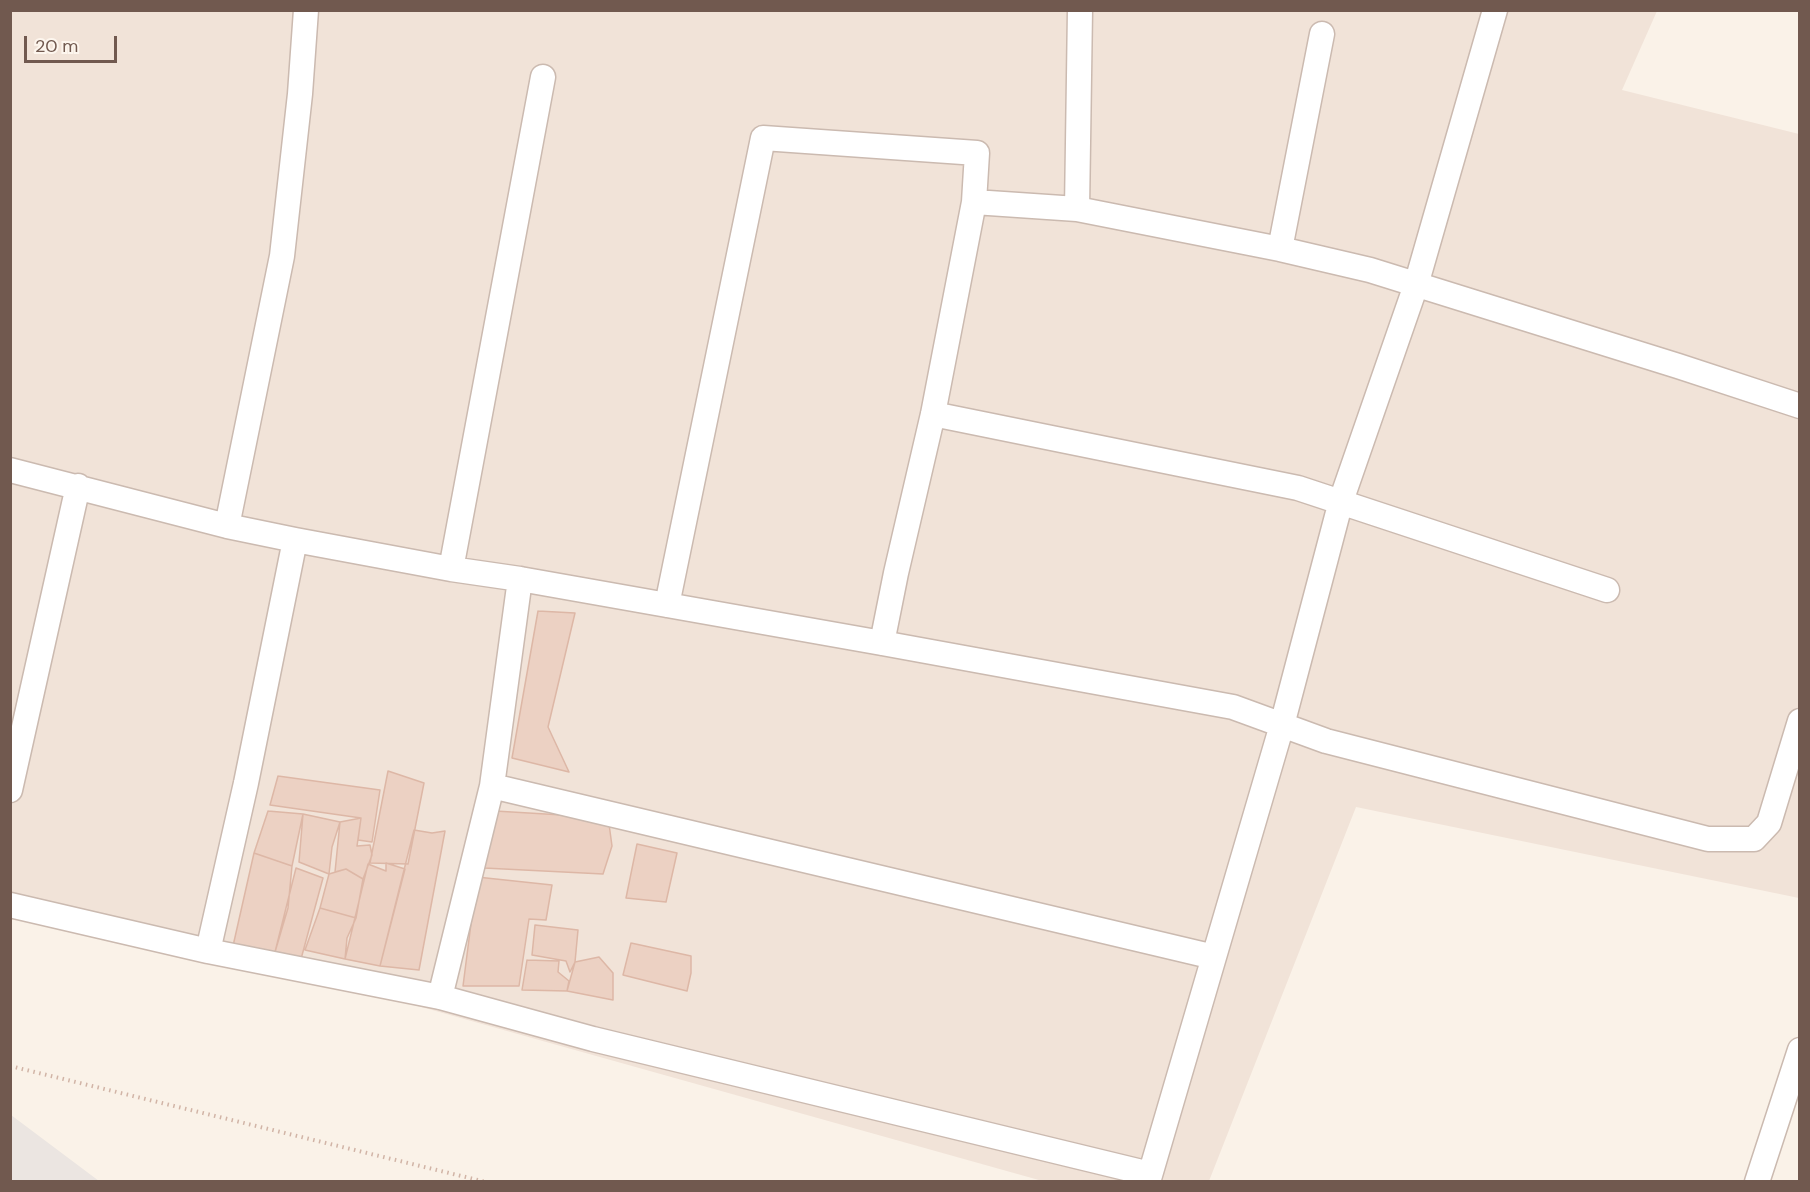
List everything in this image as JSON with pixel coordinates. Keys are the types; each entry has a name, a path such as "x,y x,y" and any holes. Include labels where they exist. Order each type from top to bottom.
{"street":[{"path":"227,526 282,256 300,94 306,10"},
{"path":"1077,209 1080,10"},
{"path":"10,905 208,951 440,997 594,1039 1149,1178 1282,725 1341,501 1416,285 1496,10"},
{"path":"1280,249 1322,34"},
{"path":"451,569 543,77"},
{"path":"667,605 763,138 977,153 974,202 933,414 882,643"},
{"path":"974,202 1077,209 1280,249 1370,270 1667,362 1800,406"},
{"path":"933,414 1298,488 1607,590"},
{"path":"10,470 227,526 295,540 1233,707 1326,741 1708,839 1754,839 1768,823 1800,721"},
{"path":"10,790 78,486"},
{"path":"208,951 246,783 295,540"},
{"path":"440,997 492,786 520,579"},
{"path":"492,786 1214,957"},
{"path":"1758,1182 1800,1050"}],"path":[{"path":"10,1066 486,1182"}],"shaded area":[{"path":"10,11 1657,11 1622,90 1799,134 1799,898 1356,807 1209,1181 1046,1182 11,892"},
{"path":"11,1115 99,1181 11,1181"}],"building":[{"path":"538,611 575,613 548,727 569,772 512,758"},
{"path":"388,771 424,783 408,864 370,863"},
{"path":"278,776 380,790 372,842 358,840 361,818 270,805"},
{"path":"268,811 303,814 292,866 254,853"},
{"path":"495,811 579,816 609,824 612,846 603,874 484,868"},
{"path":"303,814 340,822 332,847 329,874 299,862"},
{"path":"361,818 357,846 370,845 372,855 363,879 346,869 335,872 340,822"},
{"path":"414,830 432,833 445,831 419,970 380,966"},
{"path":"637,844 677,853 666,902 626,898"},
{"path":"254,853 292,866 288,908 275,952 233,946"},
{"path":"386,863 405,869 380,966 345,959 368,864 386,871"},
{"path":"296,868 323,878 301,959 275,952"},
{"path":"346,869 363,879 356,918 320,908 329,874"},
{"path":"477,877 552,885 546,920 529,919 519,986 463,986"},
{"path":"320,908 356,918 347,938 345,959 305,950"},
{"path":"535,925 578,930 575,962 570,972 566,961 532,955"},
{"path":"631,943 691,956 691,973 687,991 623,975"},
{"path":"599,957 613,973 613,1000 567,991 575,962"},
{"path":"527,960 559,961 558,972 569,981 567,991 522,990"}]}
